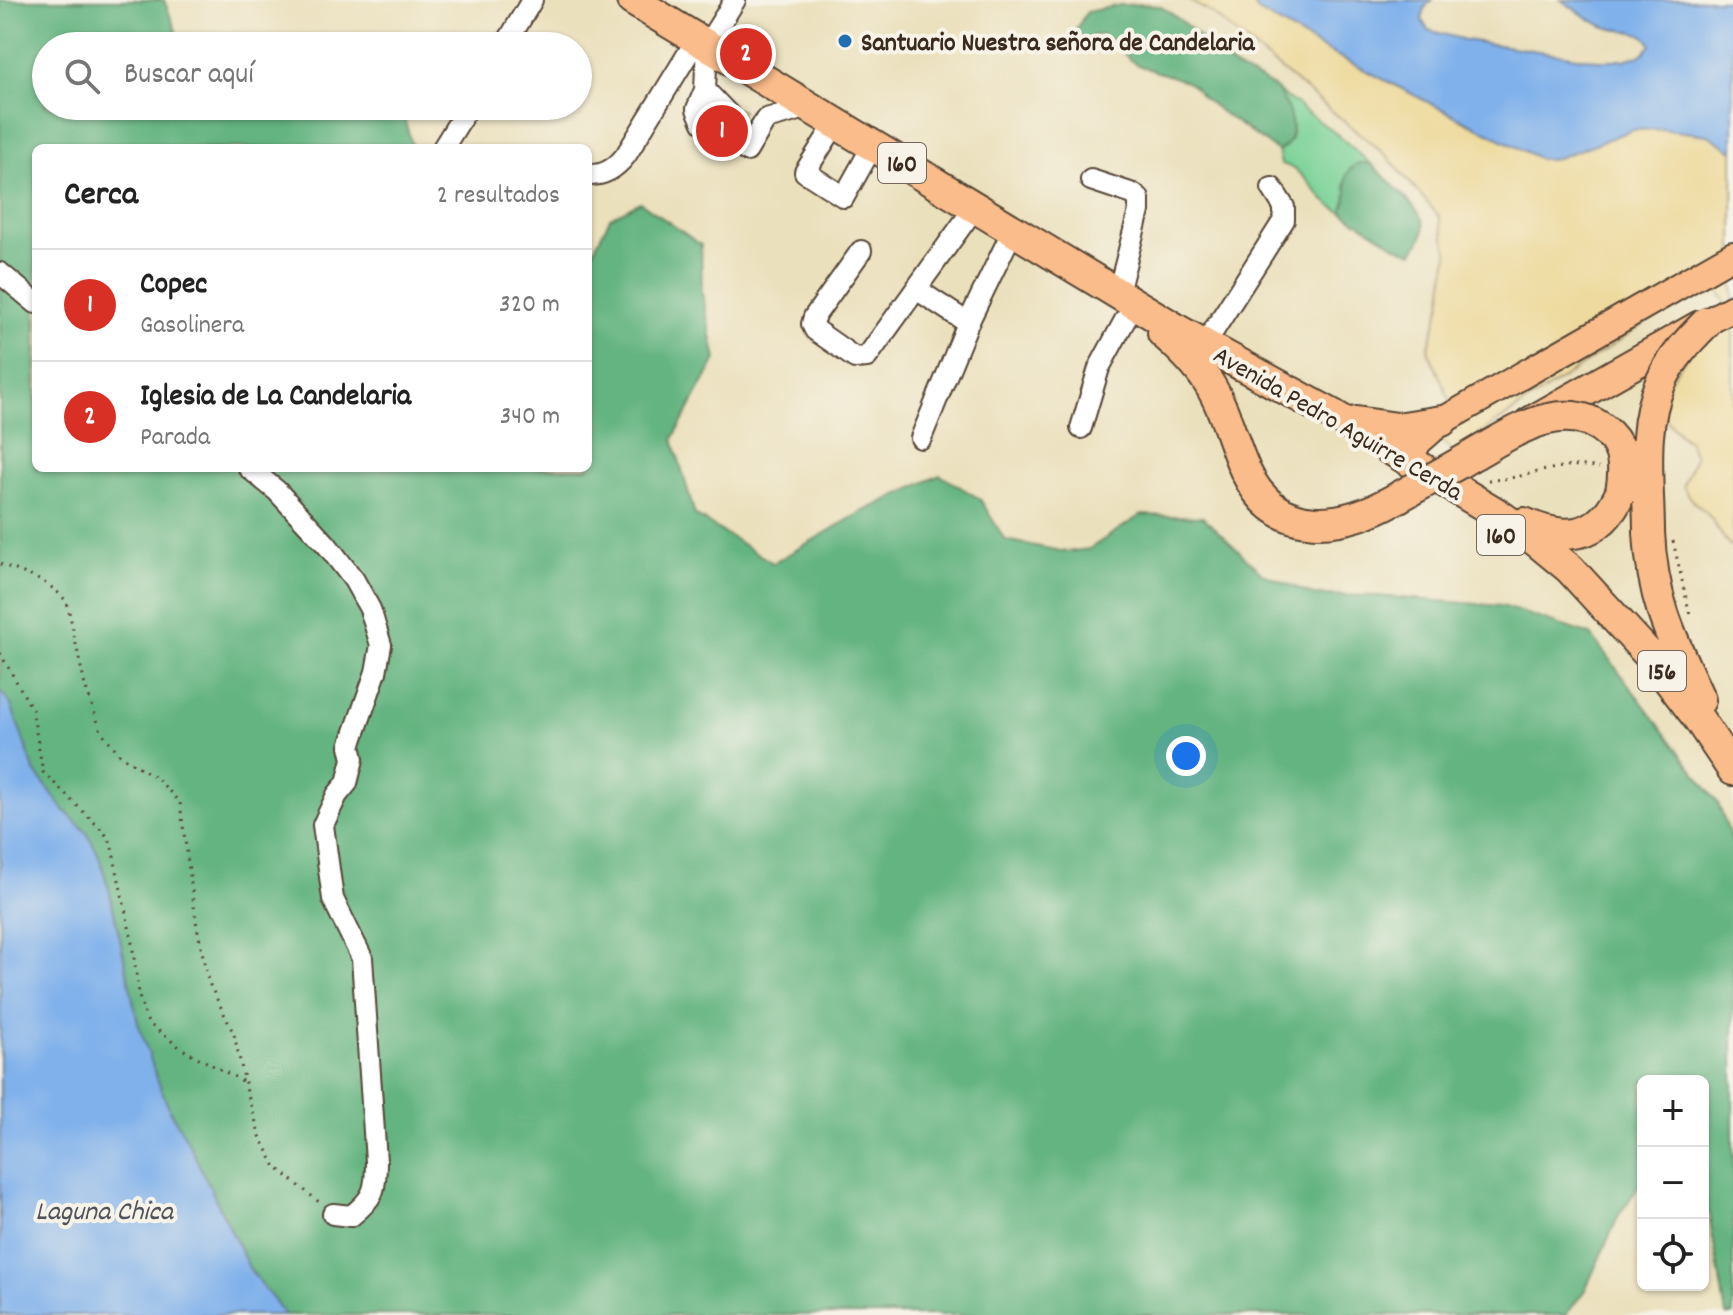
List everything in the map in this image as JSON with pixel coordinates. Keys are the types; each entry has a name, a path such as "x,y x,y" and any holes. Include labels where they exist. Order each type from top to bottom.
{"highway":[{"name":"160","path":"632,0 1051,253 1121,306"},
{"name":"Avenida Pedro Aguirre Cerda","path":"1121,306 1194,339 1335,416 1403,478 1498,514 1560,560 1595,599"},
{"path":"1121,306 1195,384 1240,457 1251,482 1266,500 1282,513 1300,521 1324,522 1353,518 1403,478 1528,424 1707,322"},
{"path":"1707,322 1673,360 1656,395 1650,423 1660,533 1654,584 1665,626 1727,760"},
{"name":"Avenida Pedro Aguirre Cerda","path":"1194,339 1264,394 1501,535 1595,599"},
{"path":"1335,416 1362,424 1397,428 1426,426 1442,421"},
{"path":"1498,514 1547,532 1579,533 1607,516 1612,481 1624,479 1623,458 1613,439 1599,426 1571,418 1528,424"},
{"name":"156","path":"1595,599 1658,666 1727,760"}],"main road":[{"path":"1403,478 1418,442 1442,421 1733,255"},
{"path":"1707,322 1733,308"}],"street":[{"path":"513,32 532,0"},
{"path":"592,175 616,167 626,155 702,42 735,0"},
{"path":"702,42 705,90 697,109 703,123 723,123"},
{"path":"740,147 747,151 756,129 766,119 810,107"},
{"path":"445,144 460,120"},
{"path":"836,123 805,172 844,197 873,145"},
{"path":"1081,428 1121,306 1139,211 1139,199 1133,194 1091,180"},
{"path":"1194,339 1284,220 1284,207 1272,188"},
{"path":"861,251 812,324 815,330 855,358 867,357 975,207"},
{"path":"921,438 968,323 1013,230"},
{"path":"0,273 32,300"},
{"path":"916,289 968,323"},
{"path":"254,472 277,491 327,545 354,580 370,609 381,645 376,672 350,746 353,759 347,783 337,795 323,825 333,899 362,958 376,1161 376,1188 365,1204 351,1216 333,1214"}],"path":[{"path":"1480,479 1512,479 1566,466 1612,481"},
{"path":"1660,533 1677,552 1690,616"},
{"path":"0,564 33,575 67,602 85,686 101,731 121,756 157,778 180,803 196,921 208,981 234,1034 260,1136 276,1167 333,1214"},
{"path":"0,653 32,709 43,772 104,832 111,843 131,936 140,1001 148,1023 182,1049 245,1082"}],"green space":[{"path":"0,0 164,0 177,32 32,32 32,120 404,120 412,144 32,144 32,472 592,472 592,253 610,218 640,202 701,245 702,293 716,359 673,439 695,515 773,563 862,512 940,475 980,499 1005,540 1066,552 1089,549 1141,515 1203,517 1263,574 1314,595 1377,596 1502,606 1591,635 1718,803 1733,844 1733,1315 1726,1315 1709,1214 1709,1075 1637,1075 1637,1189 1619,1215 1585,1290 1566,1315 285,1315 249,1268 170,1111 138,1023 109,889 98,854 87,833 65,811 34,770 11,705 0,690"},
{"path":"1148,4 1163,8 1235,67 1274,88 1280,94 1291,121 1292,130 1286,146 1278,151 1216,108 1190,84 1130,59 1117,42 1100,34 1085,39 1074,32 1087,12 1120,5"},
{"path":"1275,89 1338,135 1371,164 1358,163 1345,184 1348,194 1343,210 1347,215 1325,201 1300,174 1281,164 1278,151 1291,139 1292,131 1288,113"},
{"path":"1358,163 1371,164 1420,216 1424,230 1413,252 1401,249 1343,210 1347,175"}],"sand":[{"path":"1188,0 1252,0 1257,10 1318,46 1538,158 1552,160 1632,130 1661,129 1708,135 1733,151 1733,548 1709,515 1690,498 1683,485 1695,457 1689,441 1652,405 1725,303 1716,283 1693,291 1453,452 1443,442 1453,407 1428,350 1441,304 1448,254 1439,216 1387,156 1211,13"}],"water":[{"path":"1252,0 1432,0 1425,7 1422,20 1428,30 1465,40 1598,60 1624,60 1643,54 1651,45 1648,39 1638,33 1600,24 1561,0 1733,0 1733,151 1708,135 1661,129 1632,130 1552,160 1538,158 1318,46 1257,10"},
{"name":"Laguna Chica","path":"0,690 11,705 34,770 65,811 87,833 98,854 109,889 138,1023 170,1111 249,1268 285,1315 0,1315"}],"tunnel":[{"path":"728,114 753,127"}],"place":[{"name":"Santuario Nuestra señora de Candelaria","path":"845,41"},
{"name":"Iglesia de La Candelaria","path":"746,54"},
{"name":"Copec","path":"722,131"}]}
